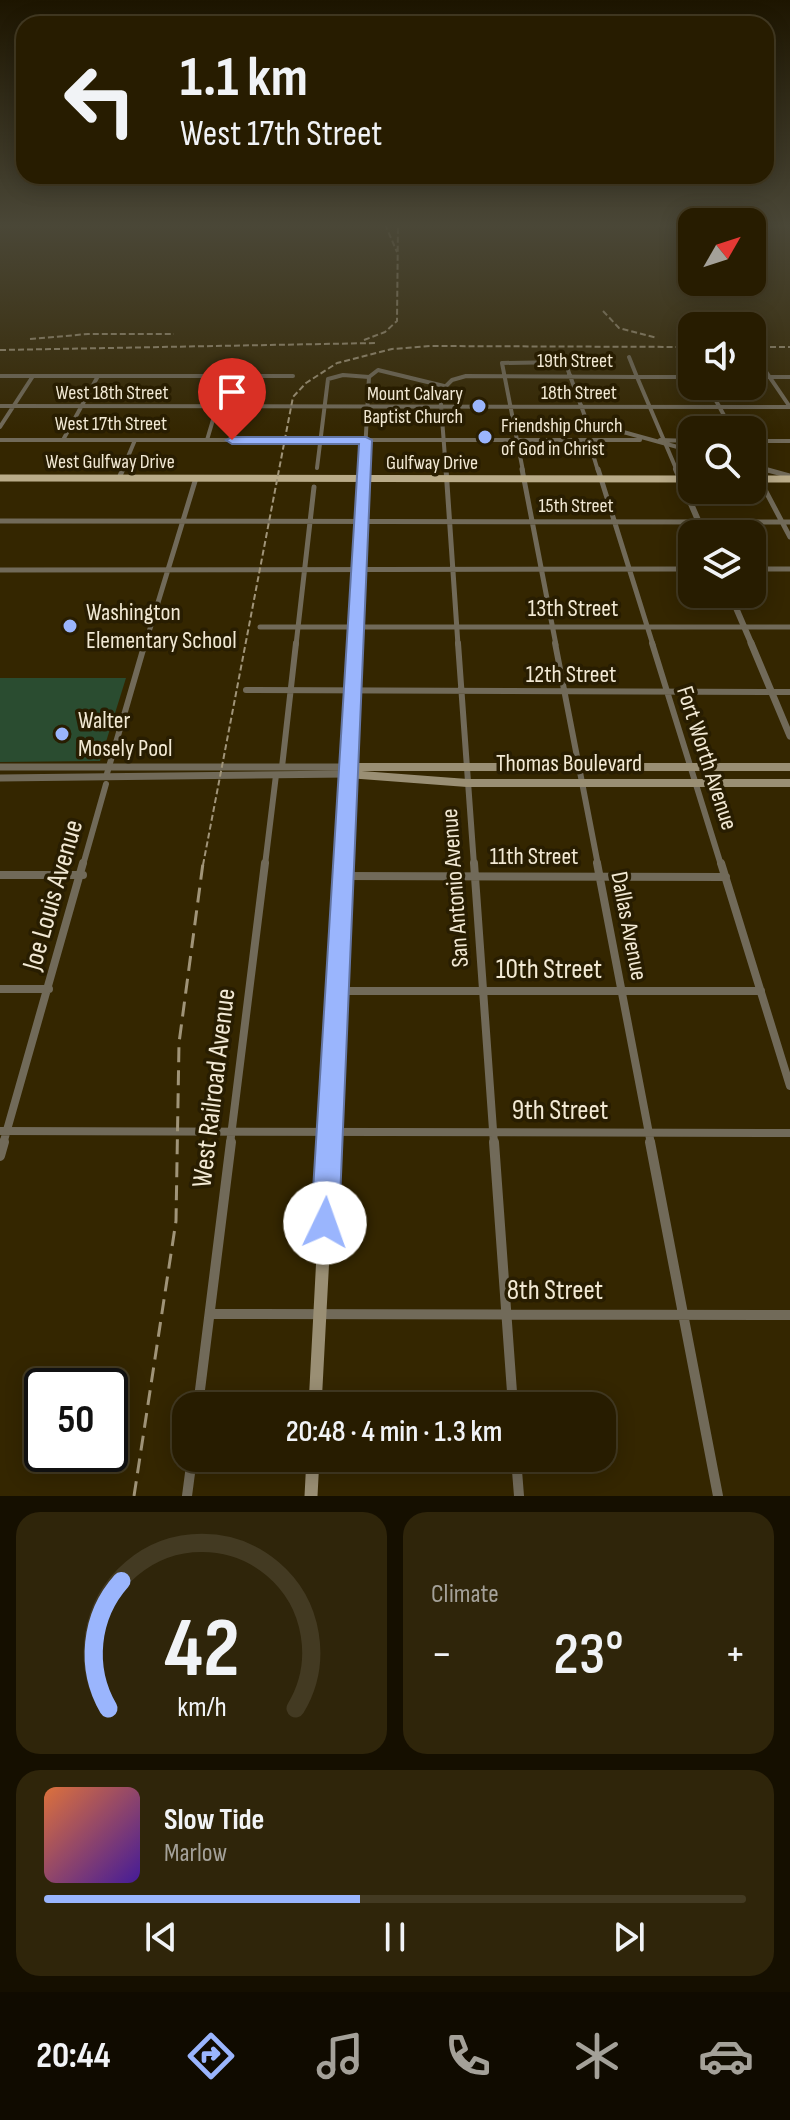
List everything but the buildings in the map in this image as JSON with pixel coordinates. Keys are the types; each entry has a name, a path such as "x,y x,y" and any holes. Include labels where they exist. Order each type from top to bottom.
{"main road":[{"name":"West Gulfway Drive","path":"0,478 364,479"},
{"path":"766,479 790,478"},
{"name":"Gulfway Drive","path":"364,479 678,479"},
{"path":"316,1392 364,479"},
{"name":"Thomas Boulevard","path":"348,770 790,767"},
{"name":"Thomas Boulevard","path":"348,770 467,783 790,783"},
{"path":"311,1496 312,1472"}],"street":[{"path":"629,357 678,472"},
{"name":"Dallas Avenue","path":"571,377 565,362 502,363 718,1496"},
{"path":"317,468 328,379 333,376 369,377 378,370 444,386"},
{"path":"766,371 790,407"},
{"path":"0,376 293,376"},
{"path":"0,427 33,376"},
{"path":"63,440 98,376"},
{"path":"207,440 226,376"},
{"path":"364,479 369,377"},
{"name":"19th Street","path":"444,386 458,377 678,377"},
{"path":"571,377 584,419 592,424 651,440 678,442"},
{"path":"766,377 790,377"},
{"name":"San Antonio Avenue","path":"444,386 440,392 440,407 512,1392"},
{"path":"716,400 725,416"},
{"name":"West 18th Street","path":"0,406 368,407"},
{"name":"18th Street","path":"368,407 790,407"},
{"name":"West 17th Street","path":"0,440 651,440"},
{"path":"119,478 135,440"},
{"name":"Fort Worth Avenue","path":"589,441 790,1086"},
{"path":"766,441 790,441"},
{"path":"665,442 678,446"},
{"path":"766,470 790,478"},
{"name":"Joe Louis Avenue","path":"0,1156 4,1131 83,875 107,767 196,478"},
{"name":"West Railroad Avenue","path":"200,1392 291,691 314,487"},
{"path":"766,497 790,537"},
{"name":"15th Street","path":"0,521 678,522"},
{"name":"15th Street","path":"766,522 790,522"},
{"path":"0,570 678,569"},
{"path":"766,569 790,569"},
{"path":"736,608 790,736"},
{"name":"13th Street","path":"260,627 790,627"},
{"name":"12th Street","path":"246,690 790,692"},
{"path":"0,767 279,771"},
{"path":"0,778 106,780 348,770"},
{"path":"0,875 83,875"},
{"name":"11th Street","path":"343,876 726,877"},
{"path":"0,989 49,989"},
{"name":"10th Street","path":"337,991 761,991"},
{"name":"9th Street","path":"4,1131 790,1133"},
{"name":"8th Street","path":"210,1314 790,1315"},
{"path":"187,1496 190,1472"},
{"path":"517,1472 519,1496"}],"green space":[{"path":"0,678 126,678 100,761 0,762"}],"railway":[{"path":"364,340 385,332 397,321 397,294"},
{"path":"603,311 619,328 657,338"},
{"path":"30,339 88,334 174,334"},
{"path":"0,350 376,343"},
{"path":"203,865 293,397 306,383 337,363 392,349 430,346 678,347"},
{"path":"766,347 790,347"},
{"path":"134,1496 176,1221 179,1043 203,863"}],"place":[{"name":"Mount Calvary Baptist Church","path":"479,406"},
{"name":"Friendship Church of God in Christ","path":"485,437"},
{"name":"Washington Elementary School","path":"70,626"},
{"name":"Walter Mosely Pool","path":"62,734"}],"route":[{"path":"232,440 366,440 325,1223"}]}
